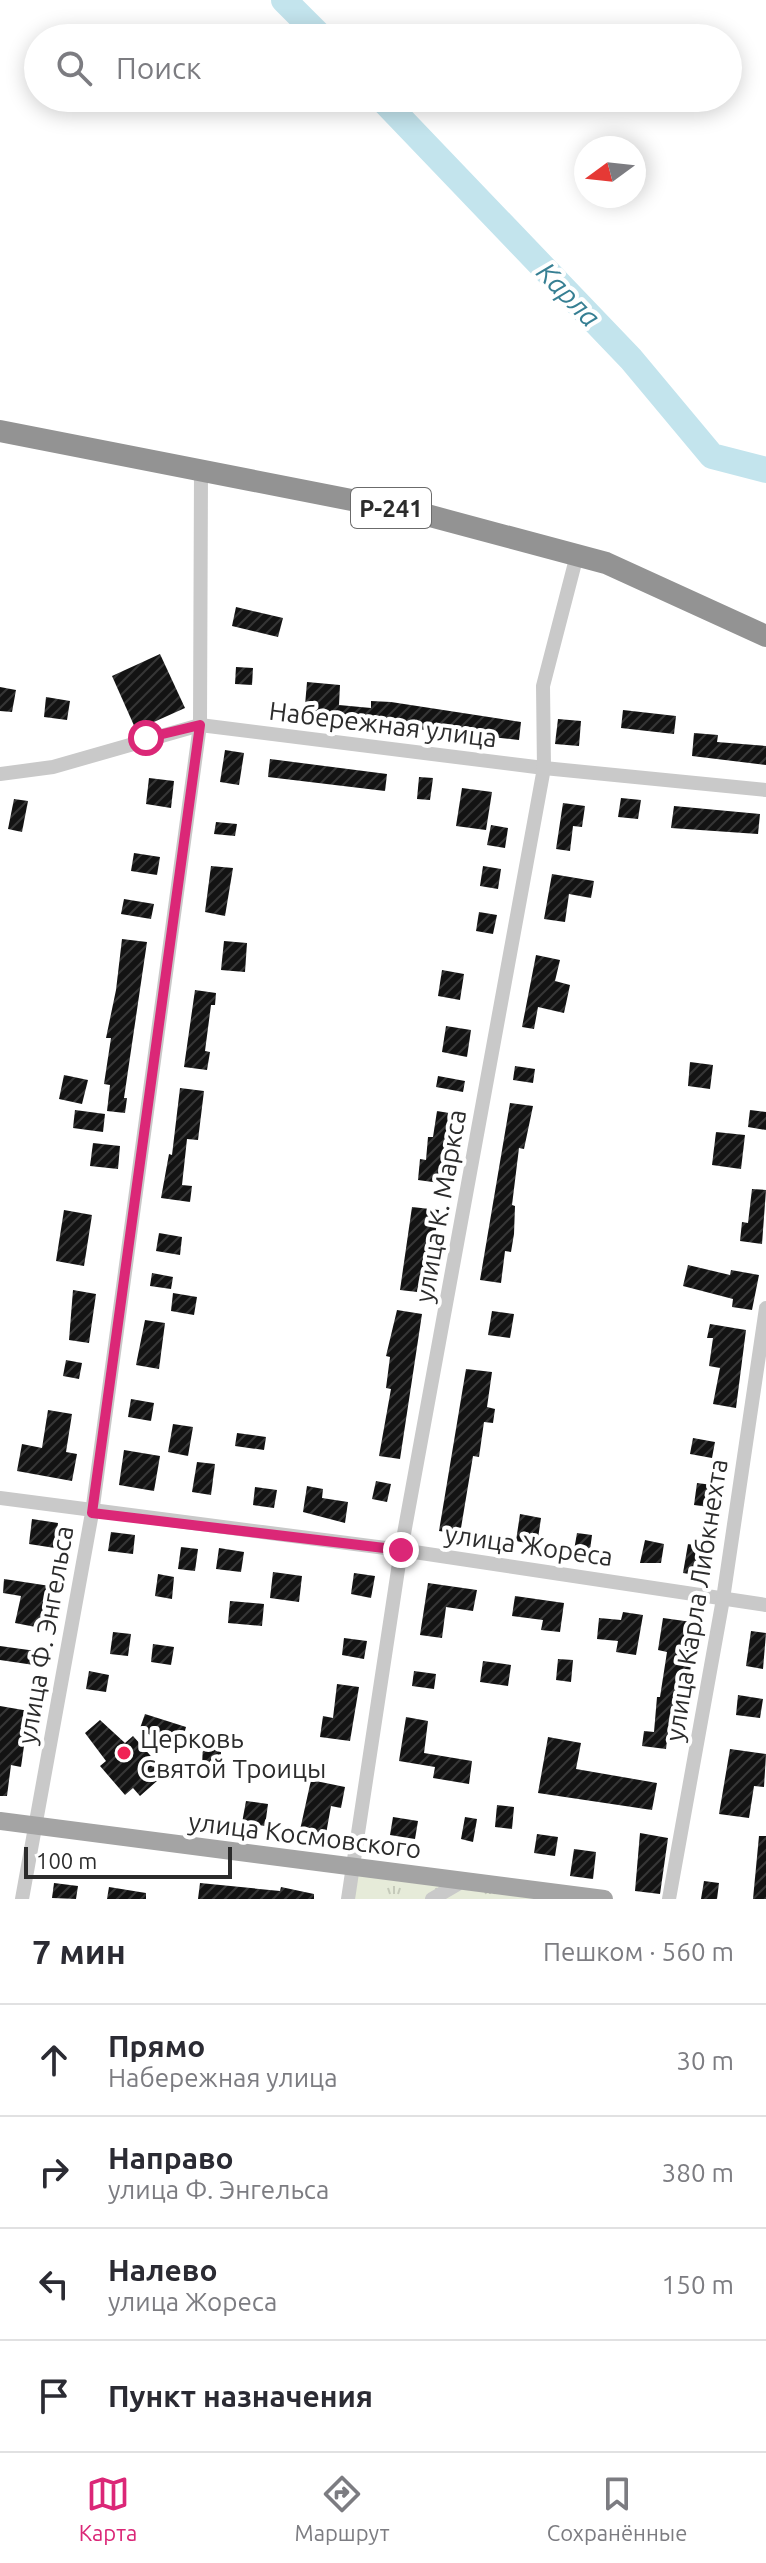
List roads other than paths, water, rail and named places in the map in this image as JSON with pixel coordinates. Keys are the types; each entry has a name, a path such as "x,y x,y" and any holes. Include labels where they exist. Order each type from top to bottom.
{"highway":[{"name":"Р-241","path":"0,431 201,473 423,514 577,555 606,563 766,636"}],"main road":[{"name":"улица Космовского","path":"0,1821 604,1899"}],"street":[{"name":"улица Ф. Энгельса","path":"22,1899 92,1513 200,725 201,473"},
{"name":"улица К. Маркса","path":"348,1899 401,1550 544,768 543,686 577,555"},
{"name":"Набережная улица","path":"0,774 53,767 200,725 544,768 766,790"},
{"name":"улица Карла Либкнехта","path":"669,1899 723,1599 766,1308"},
{"name":"улица Жореса","path":"0,1498 92,1513 401,1550 766,1605"},
{"path":"432,1899 463,1881"}],"waterway":[{"name":"Карла","path":"284,0 308,24"},
{"name":"Карла","path":"394,112 631,359 712,456 766,470"}],"place":[{"name":"Церковь Святой Троицы","path":"124,1753"}]}
